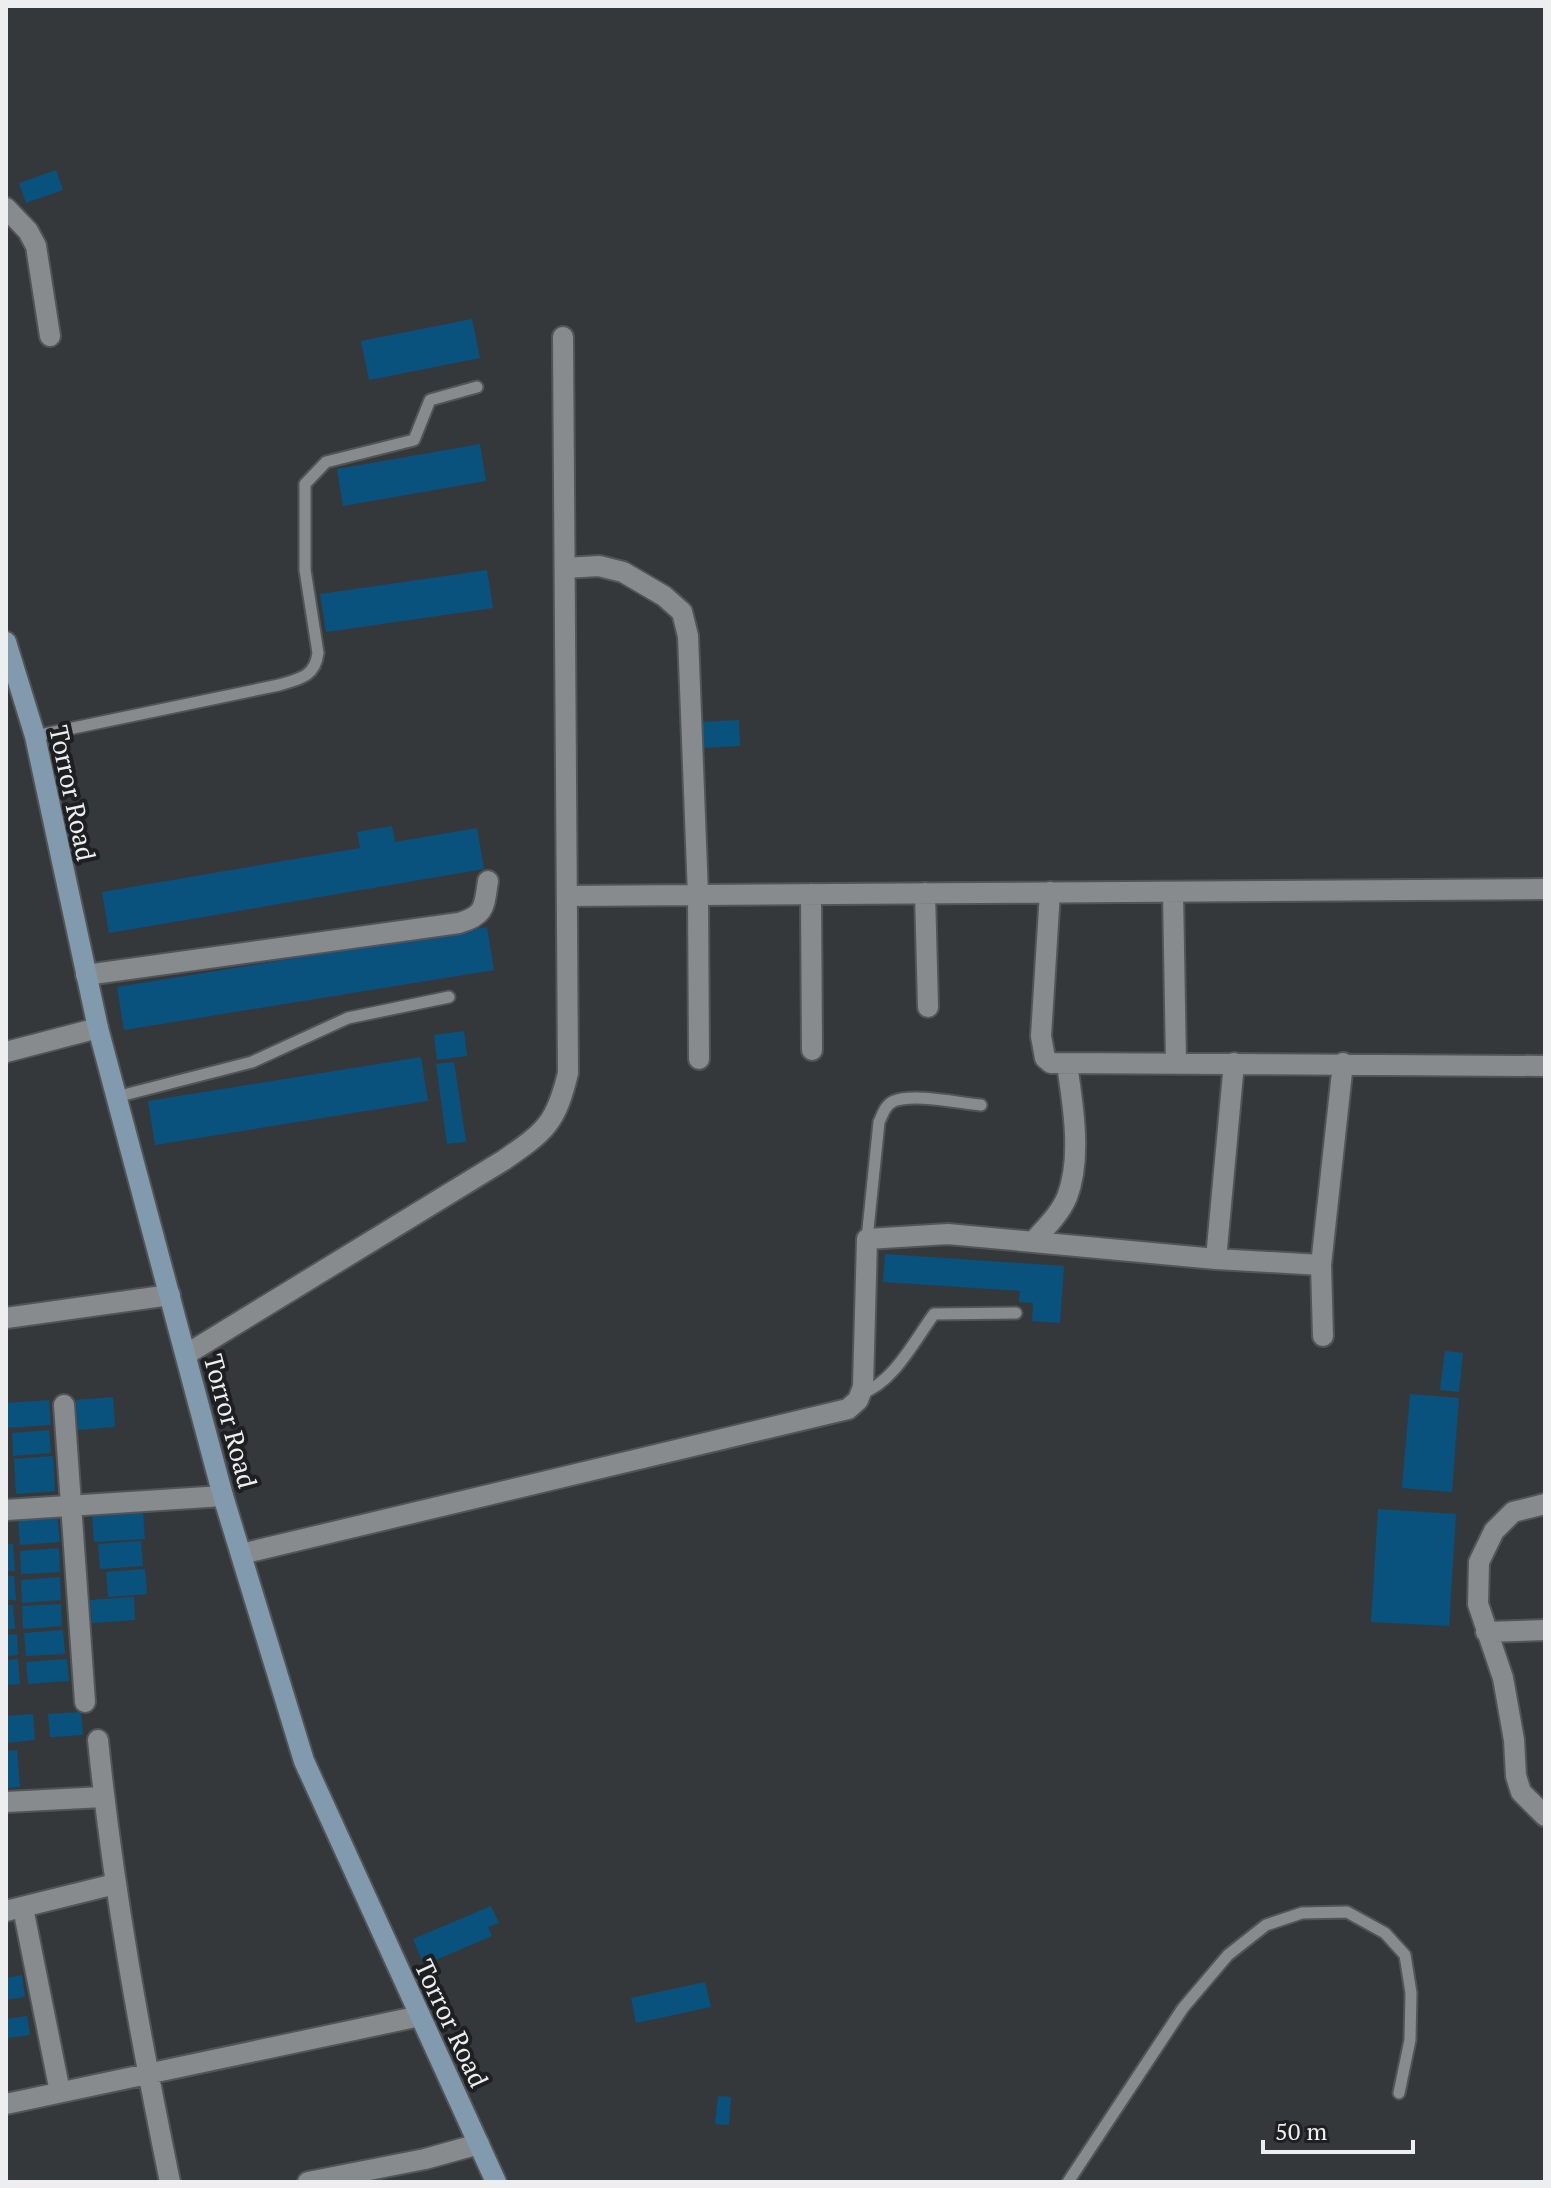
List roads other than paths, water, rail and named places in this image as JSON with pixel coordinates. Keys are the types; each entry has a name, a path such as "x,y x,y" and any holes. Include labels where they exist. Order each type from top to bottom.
{"street":[{"path":"6,208 28,231 36,246 50,336"},
{"path":"187,1354 504,1160 548,1126 560,1105 568,1073 563,337"},
{"path":"565,568 599,566 623,572 664,596 682,612 688,636 698,895 699,1059"},
{"name":"Torror Road","path":"6,642 35,736 86,975 116,1097 223,1496 304,1761 496,2182"},
{"path":"86,975 459,923 475,919 484,908 488,881"},
{"path":"567,896 1545,889"},
{"path":"1050,892 1042,1050 1051,1063 1545,1066"},
{"path":"1173,892 1176,1063"},
{"path":"925,893 928,1007"},
{"path":"811,894 812,1050"},
{"path":"6,1052 98,1028"},
{"path":"1216,1259 1234,1063"},
{"path":"1323,1336 1321,1265 1343,1063"},
{"path":"1033,1242 1067,1198 1074,1171 1074,1109 1067,1065"},
{"path":"241,1554 848,1409 861,1393 865,1370 867,1239 948,1234 1216,1259 1321,1265"},
{"path":"6,1318 170,1295"},
{"path":"64,1405 85,1702"},
{"path":"6,1510 223,1496"},
{"path":"1540,1807 1521,1792 1516,1776 1514,1740 1503,1678 1478,1604 1479,1562 1494,1531 1513,1512 1545,1504"},
{"path":"1486,1632 1545,1630"},
{"path":"98,1740 115,1884 147,2073 170,2182"},
{"path":"6,1802 103,1797"},
{"path":"60,2092 14,1909 115,1884"},
{"path":"6,2104 420,2016"},
{"path":"308,2182 425,2159 479,2144"}],"lane":[{"path":"35,736 279,685 308,675 317,664 318,653 305,570 305,484 326,462 414,440 430,400 477,387"},
{"path":"116,1097 252,1062 348,1018 449,997"},
{"path":"867,1239 879,1122 886,1107 894,1101 911,1099 981,1105"},
{"path":"861,1393 875,1389 934,1314 1016,1313"},
{"path":"1068,2182 1183,2008 1228,1955 1266,1925 1302,1913 1347,1912 1385,1933 1405,1955 1411,1993 1410,2040 1399,2093"}]}
